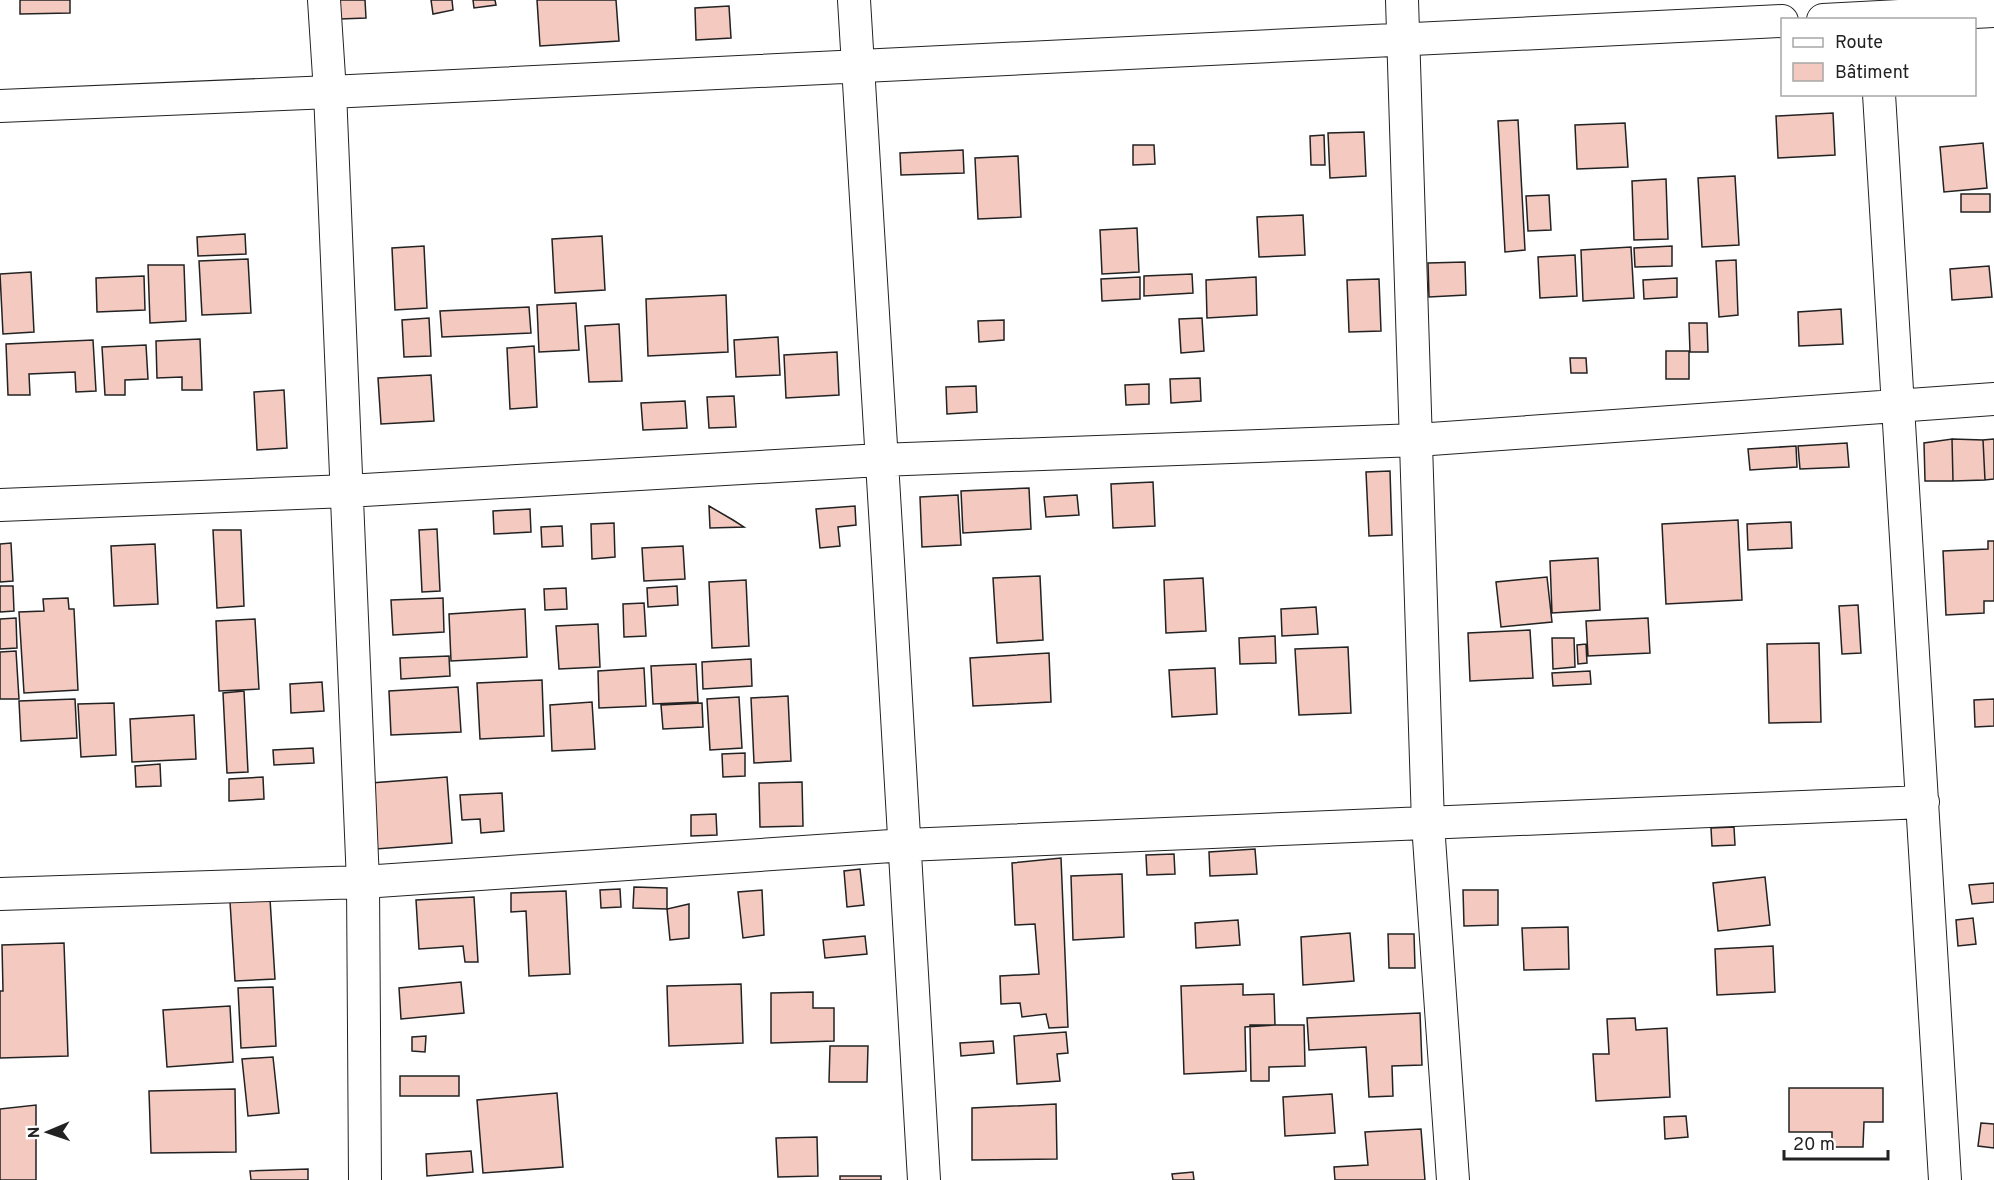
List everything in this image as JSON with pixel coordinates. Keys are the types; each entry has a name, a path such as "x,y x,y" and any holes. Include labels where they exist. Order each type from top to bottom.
{"street":[{"path":"324,0 330,92 363,882 365,1180"},
{"path":"854,0 880,460 906,845 924,1180"},
{"path":"1402,0 1428,824 1453,1180"},
{"path":"1836,18 1874,12 1994,11"},
{"path":"0,106 1781,21"},
{"path":"1879,96 1946,1180"},
{"path":"0,505 347,490 880,460 1417,440 1994,399"},
{"path":"0,894 363,882 906,845 1923,802"}],"building":[{"path":"20,0 70,0 70,13 20,14"},
{"path":"339,0 365,0 366,18 340,19"},
{"path":"431,0 452,0 453,10 433,14"},
{"path":"473,0 495,0 496,5 474,8"},
{"path":"537,0 616,0 619,41 540,46"},
{"path":"729,6 731,38 696,40 695,8"},
{"path":"1833,113 1835,155 1778,158 1776,116"},
{"path":"1518,120 1525,250 1505,252 1498,121"},
{"path":"1625,123 1628,167 1577,169 1575,125"},
{"path":"1364,132 1366,176 1330,178 1328,133"},
{"path":"1324,135 1325,165 1311,165 1310,136"},
{"path":"1983,143 1987,188 1944,192 1940,147"},
{"path":"1133,145 1154,145 1155,164 1133,165"},
{"path":"963,150 964,173 901,175 900,153"},
{"path":"1018,156 1021,217 978,219 975,158"},
{"path":"1735,176 1739,245 1702,247 1698,178"},
{"path":"1666,179 1668,239 1634,240 1632,181"},
{"path":"1961,194 1990,194 1990,212 1961,212"},
{"path":"1549,195 1551,230 1528,231 1526,196"},
{"path":"1303,215 1305,255 1259,257 1257,217"},
{"path":"1137,228 1139,272 1102,274 1100,230"},
{"path":"245,234 246,254 198,256 197,237"},
{"path":"602,236 605,290 555,293 552,239"},
{"path":"424,246 427,308 395,310 392,248"},
{"path":"1672,246 1672,266 1635,267 1634,248"},
{"path":"1631,247 1634,298 1583,301 1581,250"},
{"path":"1575,255 1577,296 1540,298 1538,257"},
{"path":"248,259 251,313 202,315 199,261"},
{"path":"1736,260 1738,315 1719,317 1716,261"},
{"path":"1465,262 1466,295 1429,297 1428,263"},
{"path":"148,265 184,265 186,321 150,323"},
{"path":"1989,266 1992,297 1952,300 1950,269"},
{"path":"31,272 34,332 3,334 0,274"},
{"path":"1192,274 1193,293 1144,296 1144,276"},
{"path":"144,276 145,310 97,312 96,278"},
{"path":"1140,277 1140,299 1102,301 1101,279"},
{"path":"1256,277 1257,315 1207,318 1206,280"},
{"path":"1677,278 1677,297 1644,299 1643,280"},
{"path":"1379,279 1381,331 1349,332 1347,280"},
{"path":"726,295 728,352 648,356 646,299"},
{"path":"576,303 579,350 539,352 537,305"},
{"path":"529,307 531,333 442,337 440,311"},
{"path":"1841,309 1843,344 1799,346 1798,312"},
{"path":"429,318 431,356 404,357 402,320"},
{"path":"1202,318 1204,351 1181,353 1179,319"},
{"path":"1004,320 1004,340 979,342 978,321"},
{"path":"1689,323 1707,323 1708,352 1690,352"},
{"path":"619,324 622,381 589,382 585,326"},
{"path":"778,337 780,375 736,377 734,340"},
{"path":"200,339 202,390 182,390 182,377 157,378 156,341"},
{"path":"93,340 96,391 76,392 75,372 29,374 30,395 8,395 6,344"},
{"path":"146,345 148,379 125,380 125,395 105,395 102,347"},
{"path":"534,346 537,407 510,409 507,348"},
{"path":"1666,351 1689,351 1689,379 1666,379"},
{"path":"837,352 839,395 786,398 784,355"},
{"path":"1570,358 1586,358 1587,373 1571,373"},
{"path":"431,375 434,421 381,424 378,378"},
{"path":"1200,378 1201,401 1171,403 1170,379"},
{"path":"1149,384 1149,404 1126,405 1125,385"},
{"path":"976,386 977,412 947,414 946,387"},
{"path":"284,390 287,448 257,450 254,392"},
{"path":"734,396 736,427 709,428 707,397"},
{"path":"685,401 687,428 643,430 641,403"},
{"path":"1952,439 1953,481 1925,481 1924,443"},
{"path":"1952,439 1983,440 1985,480 1953,481"},
{"path":"1994,439 1994,479 1985,480 1983,440"},
{"path":"1847,443 1849,467 1800,469 1798,446"},
{"path":"1796,446 1797,467 1750,470 1748,449"},
{"path":"1390,471 1392,535 1369,536 1366,472"},
{"path":"1153,482 1155,526 1113,528 1111,484"},
{"path":"1029,488 1031,529 963,533 961,491"},
{"path":"958,495 961,545 922,547 920,497"},
{"path":"1077,495 1079,515 1046,517 1044,497"},
{"path":"709,506 733,520 744,527 710,528"},
{"path":"855,506 856,525 838,527 840,546 820,548 816,509"},
{"path":"530,509 531,532 494,534 493,511"},
{"path":"1738,520 1742,600 1666,604 1662,524"},
{"path":"1791,522 1792,548 1748,550 1747,524"},
{"path":"614,523 615,557 592,559 591,524"},
{"path":"562,526 563,546 542,547 541,527"},
{"path":"437,529 440,591 422,592 419,530"},
{"path":"213,530 241,530 244,606 217,608"},
{"path":"1988,541 1994,541 1994,601 1984,601 1984,613 1946,615 1943,551 1988,549"},
{"path":"11,543 13,581 0,582 0,544"},
{"path":"155,544 158,604 114,606 111,546"},
{"path":"683,546 685,579 644,581 642,548"},
{"path":"1598,558 1600,610 1552,613 1550,561"},
{"path":"1040,576 1043,640 997,643 993,578"},
{"path":"1547,577 1552,622 1501,627 1496,582"},
{"path":"1203,578 1206,631 1166,633 1164,580"},
{"path":"746,580 749,646 712,648 709,582"},
{"path":"0,586 13,586 14,611 0,612"},
{"path":"677,586 678,605 648,607 647,588"},
{"path":"566,588 567,609 545,610 544,589"},
{"path":"68,598 69,609 74,609 78,690 24,693 19,612 44,611 43,599"},
{"path":"443,598 444,632 393,635 391,600"},
{"path":"644,603 646,636 624,637 623,604"},
{"path":"1858,605 1861,653 1842,654 1839,606"},
{"path":"1316,607 1318,634 1282,636 1281,609"},
{"path":"525,609 527,657 451,661 449,614"},
{"path":"16,618 17,648 0,649 0,619"},
{"path":"1648,618 1650,653 1588,656 1586,621"},
{"path":"255,619 259,689 219,691 216,621"},
{"path":"598,624 600,667 559,669 556,626"},
{"path":"1530,630 1533,678 1470,681 1468,633"},
{"path":"1275,636 1276,663 1240,664 1239,638"},
{"path":"1552,638 1574,638 1575,667 1553,669"},
{"path":"1819,643 1821,722 1769,723 1767,644"},
{"path":"1586,644 1587,663 1578,664 1577,645"},
{"path":"1348,647 1351,713 1299,715 1295,649"},
{"path":"16,651 19,699 0,699 0,652"},
{"path":"1049,653 1051,702 973,706 970,658"},
{"path":"449,656 450,676 401,679 400,658"},
{"path":"751,659 752,686 703,689 702,662"},
{"path":"696,664 698,702 653,704 651,666"},
{"path":"644,668 646,706 599,708 598,671"},
{"path":"1215,668 1217,714 1172,717 1169,670"},
{"path":"1590,671 1591,684 1553,686 1552,673"},
{"path":"542,680 544,736 480,739 477,683"},
{"path":"322,682 324,711 291,713 290,684"},
{"path":"458,687 461,732 391,735 389,691"},
{"path":"244,691 248,772 227,773 223,693"},
{"path":"788,696 791,761 754,763 751,698"},
{"path":"739,697 742,748 710,750 707,699"},
{"path":"75,699 77,738 21,741 19,701"},
{"path":"1994,699 1994,726 1975,727 1974,700"},
{"path":"592,702 595,749 552,751 550,705"},
{"path":"114,703 116,755 81,757 78,704"},
{"path":"702,703 703,727 663,729 661,705"},
{"path":"194,715 196,759 132,762 130,719"},
{"path":"313,748 314,763 274,765 273,750"},
{"path":"745,753 745,776 723,777 722,754"},
{"path":"160,764 161,786 136,787 135,766"},
{"path":"263,777 264,799 229,801 229,779"},
{"path":"447,777 452,843 376,849 371,783"},
{"path":"802,782 803,826 760,827 759,783"},
{"path":"502,793 504,831 481,833 480,819 462,820 460,795"},
{"path":"716,814 717,835 691,836 691,815"},
{"path":"1734,827 1735,845 1712,846 1711,828"},
{"path":"1255,849 1257,874 1210,876 1209,852"},
{"path":"1174,854 1175,874 1147,875 1146,855"},
{"path":"1061,858 1068,1027 1049,1028 1046,1014 1022,1017 1020,1003 1001,1004 1000,976 1039,974 1035,924 1015,925 1012,863"},
{"path":"860,869 864,905 847,907 844,871"},
{"path":"1122,874 1124,937 1073,940 1071,876"},
{"path":"1765,877 1770,925 1718,931 1713,883"},
{"path":"1994,883 1994,902 1972,904 1969,885"},
{"path":"634,887 667,888 667,909 633,908"},
{"path":"620,889 621,907 601,908 600,890"},
{"path":"762,890 764,935 743,938 738,892"},
{"path":"1463,890 1498,890 1498,925 1464,926"},
{"path":"566,891 570,974 529,976 526,911 511,912 511,893"},
{"path":"474,897 478,962 465,962 463,946 419,949 416,900"},
{"path":"270,899 275,979 235,981 230,902"},
{"path":"689,904 689,938 670,940 667,909"},
{"path":"1973,918 1976,944 1958,946 1956,920"},
{"path":"1238,920 1240,945 1196,948 1195,923"},
{"path":"1568,927 1569,969 1524,970 1522,928"},
{"path":"1350,933 1354,981 1303,985 1301,937"},
{"path":"1388,934 1414,934 1415,968 1389,968"},
{"path":"865,936 867,954 825,958 823,940"},
{"path":"64,943 68,1056 0,1058 0,991 3,991 2,945"},
{"path":"1773,946 1775,992 1717,995 1715,949"},
{"path":"461,982 464,1013 401,1019 399,988"},
{"path":"741,984 743,1043 669,1046 667,986"},
{"path":"1243,984 1243,995 1274,994 1275,1025 1245,1027 1246,1071 1184,1074 1181,986"},
{"path":"273,987 276,1046 241,1048 238,988"},
{"path":"813,992 813,1008 834,1008 834,1041 771,1043 771,993"},
{"path":"230,1006 233,1062 167,1067 163,1010"},
{"path":"1420,1013 1422,1065 1392,1066 1393,1096 1369,1097 1366,1047 1309,1050 1307,1018"},
{"path":"1635,1018 1636,1030 1667,1028 1670,1097 1596,1101 1593,1054 1609,1054 1607,1019"},
{"path":"1250,1025 1304,1025 1305,1066 1269,1067 1269,1081 1251,1081"},
{"path":"1066,1032 1068,1053 1057,1054 1060,1081 1017,1084 1014,1036"},
{"path":"426,1036 425,1052 412,1051 412,1037"},
{"path":"993,1041 994,1053 961,1056 960,1043"},
{"path":"830,1046 868,1046 867,1082 829,1082"},
{"path":"273,1057 279,1113 248,1116 242,1059"},
{"path":"400,1076 459,1076 459,1096 400,1096"},
{"path":"1789,1088 1883,1088 1883,1122 1864,1122 1863,1147 1832,1147 1832,1132 1789,1132"},
{"path":"235,1089 236,1152 151,1153 149,1091"},
{"path":"557,1093 563,1167 483,1173 477,1100"},
{"path":"1332,1094 1335,1133 1285,1136 1283,1097"},
{"path":"1056,1104 1057,1159 972,1160 972,1108"},
{"path":"36,1105 36,1180 0,1180 0,1109"},
{"path":"1686,1116 1688,1137 1665,1139 1664,1117"},
{"path":"1981,1123 1994,1124 1994,1148 1978,1146"},
{"path":"1421,1129 1425,1180 1335,1180 1334,1167 1368,1165 1365,1132"},
{"path":"817,1137 818,1176 778,1177 776,1138"},
{"path":"471,1151 473,1172 427,1176 426,1154"},
{"path":"308,1169 308,1180 251,1180 250,1171"},
{"path":"1193,1172 1194,1180 1173,1180 1172,1174"},
{"path":"840,1176 881,1176 881,1180 840,1180"}]}
